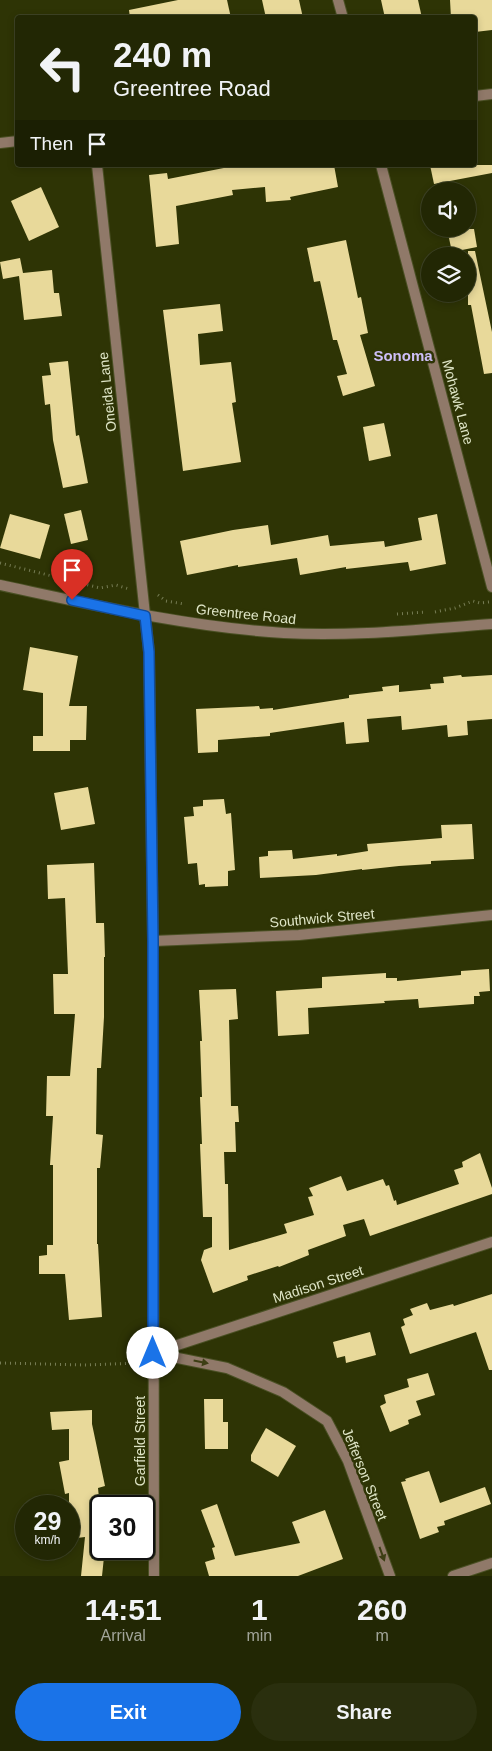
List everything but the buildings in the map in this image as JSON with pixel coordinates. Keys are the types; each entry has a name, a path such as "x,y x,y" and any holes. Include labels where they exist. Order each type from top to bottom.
{"street":[{"path":"338,0 342,15"},
{"path":"477,96 492,94"},
{"path":"0,143 15,141"},
{"name":"Oneida Lane","path":"97,167 145,616"},
{"name":"Mohawk Lane","path":"383,167 492,587"},
{"name":"Greentree Road","path":"0,585 145,616 284,633 377,632 492,624"},
{"name":"Garfield Street","path":"145,616 149,652 153,941 154,1576"},
{"name":"Southwick Street","path":"153,941 300,935 492,915"},
{"name":"Madison Street","path":"153,1353 492,1242"},
{"name":"Jefferson Street","path":"153,1353 227,1368 283,1392 327,1421 348,1461 390,1576"},
{"path":"453,1576 492,1563"}],"path":[{"path":"0,562 100,588 116,585 142,592 157,593 166,601 193,606"},
{"path":"390,615 435,612 455,608 473,601 480,603 492,602"},
{"path":"0,1363 86,1365 136,1362 153,1368"}],"district":[{"name":"Sonoma","path":"403,355"}],"route":[{"path":"72,600 145,616 149,652 153,941 153,1353"}]}
